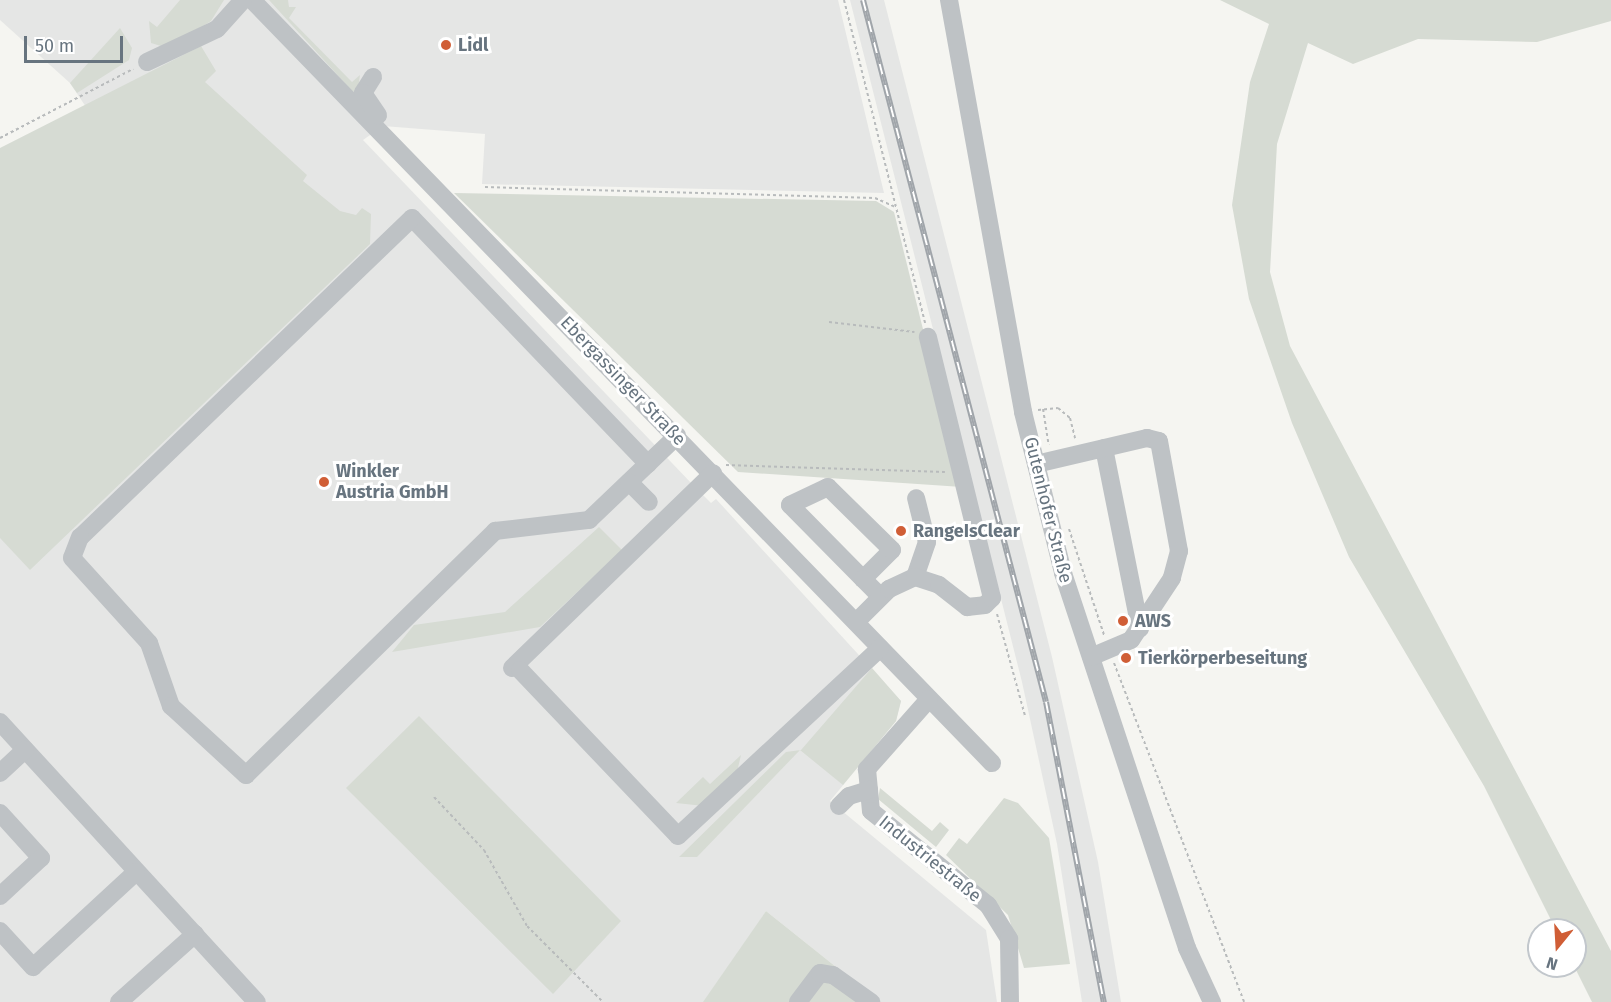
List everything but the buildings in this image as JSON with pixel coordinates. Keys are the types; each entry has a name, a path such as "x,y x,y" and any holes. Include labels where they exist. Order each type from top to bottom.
{"street":[{"path":"147,62 217,29 243,0"},
{"name":"Ebergassinger Straße","path":"252,0 992,763"},
{"name":"Gutenhofer Straße","path":"949,0 1023,412 1044,462 1091,657 1187,948 1212,1002"},
{"path":"373,78 364,88 367,103 411,150 416,169"},
{"path":"648,464 412,218 80,537 72,558 149,643 171,706 246,775 495,531 589,520 648,464 677,436"},
{"path":"915,577 939,585 967,607 985,605 992,598 992,583 928,337"},
{"path":"1044,462 1147,438 1159,441 1173,500 1179,551 1172,578 1140,628 1110,652 1091,657"},
{"path":"1104,448 1140,628"},
{"path":"713,473 516,669 678,836 880,648"},
{"path":"629,482 649,502"},
{"path":"863,579 892,550 828,487 790,505 863,579 881,597"},
{"path":"856,622 881,597 915,577 927,542 916,498"},
{"name":"Industriestraße","path":"929,699 867,769 871,812 988,905 1009,939 1010,1002"},
{"path":"0,722 195,934 238,994 257,1002"},
{"path":"0,773 25,750"},
{"path":"838,806 849,796 869,790"},
{"path":"0,813 41,858 0,896"},
{"path":"0,931 33,967 136,872"},
{"path":"119,1002 195,934"},
{"path":"798,1002 820,973 833,975 871,1002"}],"path":[{"path":"829,321 928,337 844,0"},
{"path":"0,138 147,62"},
{"path":"485,187 875,198 895,207"},
{"path":"1023,412 1058,408 1070,418 1075,438"},
{"path":"1043,409 1044,462"},
{"path":"713,473 723,465 963,472"},
{"path":"1066,518 1110,652 1244,1002"},
{"path":"985,605 997,614 1007,637 1025,716"},
{"path":"434,796 484,850 527,926 603,1002"}],"shaded area":[{"path":"0,0 838,0 884,193 482,184 485,134 383,126 363,140 693,485 711,503 716,499 901,701 896,721 830,801 986,930 997,1002 880,1002 766,911 709,1002 0,1002 0,153 86,107 70,83 0,20"},
{"path":"180,0 224,0 211,21 194,32 161,46 151,43 149,21 157,27"},
{"path":"269,0 288,0 289,7 296,7 289,18 352,82 360,75 358,89 353,92"},
{"path":"850,0 884,0 1052,657 1098,862 1121,1002 1082,1002 1057,844 1022,682"},
{"path":"1220,0 1611,0 1611,21 1537,42 1418,39 1353,64 1308,43 1277,144 1270,272 1290,346 1611,951 1611,1002 1592,1002 1580,978 1587,978 1587,918 1550,918 1484,786 1349,557 1292,423 1249,299 1232,205 1250,82 1269,24"},
{"path":"120,28 132,48 129,60 77,93 70,83"},
{"path":"201,46 216,71 205,82 307,175 303,181 340,211 356,215 362,208 371,214 370,244 30,570 0,538 0,148"},
{"path":"454,193 876,201 894,212 962,487 738,472"},
{"path":"599,527 622,550 540,627 392,652 414,625 505,612"},
{"path":"872,668 901,701 896,721 843,785 800,750"},
{"path":"419,716 621,921 553,994 346,788"},
{"path":"800,750 697,857 679,857 786,752"},
{"path":"741,755 737,772 704,806 676,803 703,777 710,784"},
{"path":"880,788 932,831 940,822 949,830 936,847 878,799"},
{"path":"1004,798 1018,803 1049,838 1070,964 1024,968 1008,915 946,855 959,838 967,844"},
{"path":"766,911 880,1002 703,1002"}],"railway":[{"path":"863,0 1046,702 1104,1002"}],"place":[{"name":"Lidl","path":"446,45"},
{"name":"Winkler Austria GmbH","path":"324,482"},
{"name":"RangeIsClear","path":"901,531"},
{"name":"AWS","path":"1123,621"},
{"name":"Tierkörperbeseitung","path":"1126,658"}]}
